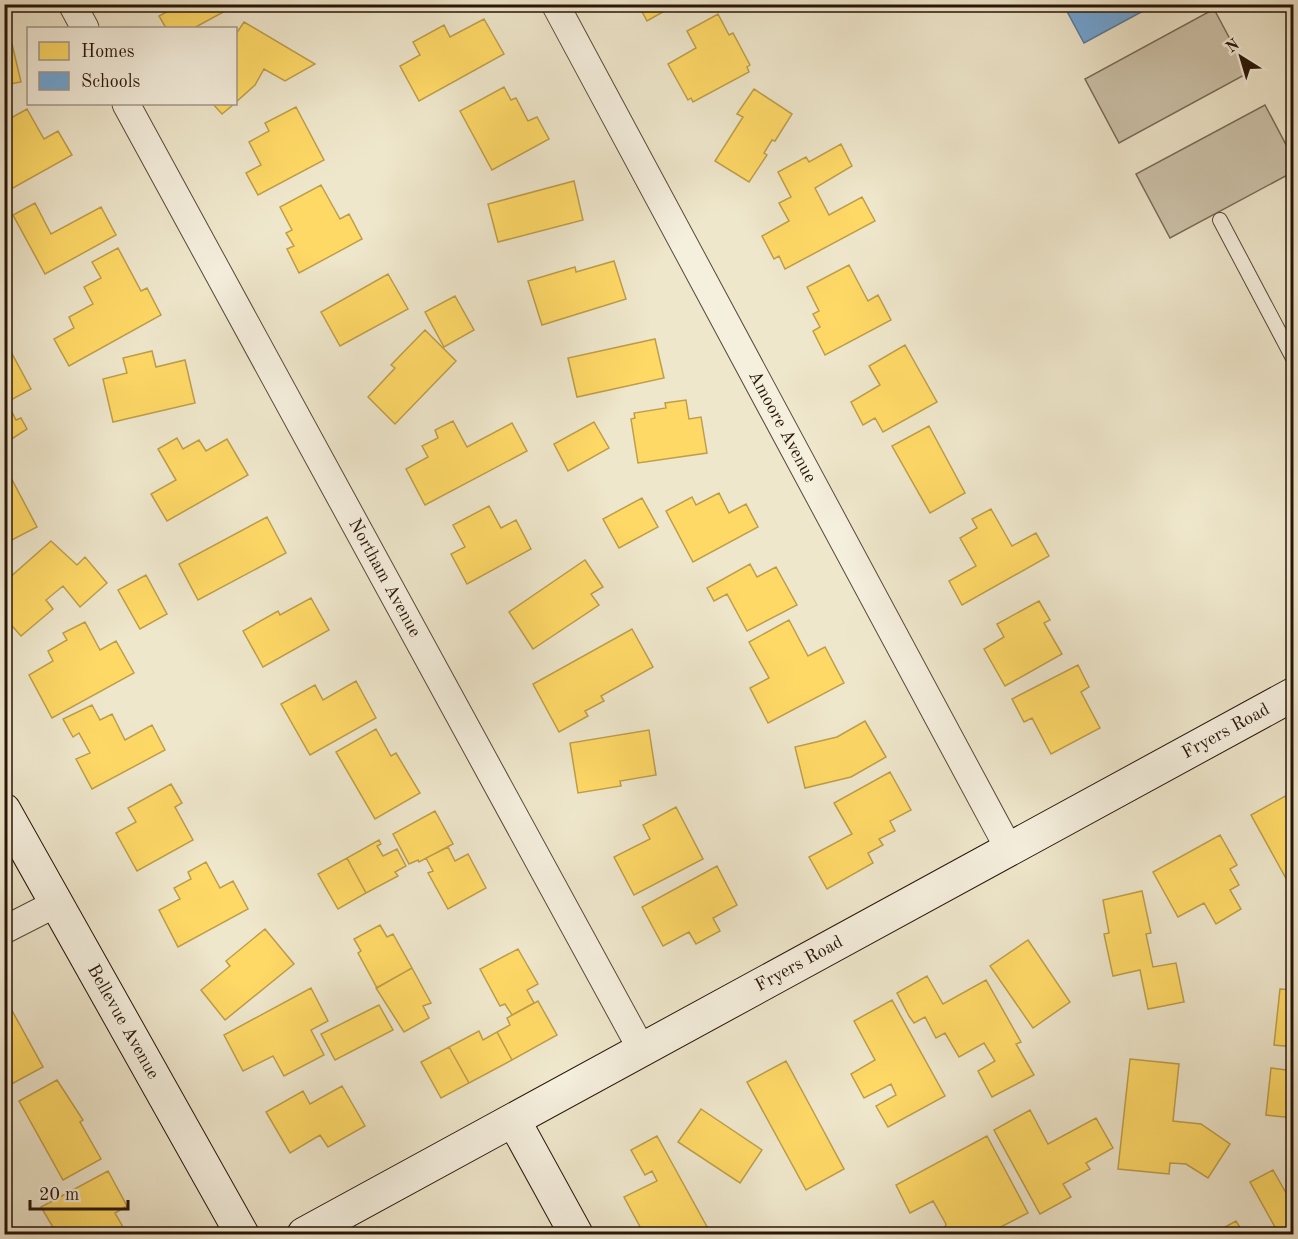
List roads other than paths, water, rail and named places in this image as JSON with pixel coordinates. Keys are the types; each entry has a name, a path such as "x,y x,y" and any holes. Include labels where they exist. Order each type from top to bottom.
{"street":[{"path":"72,4 84,27"},
{"name":"Amoore Avenue","path":"555,4 1010,849"},
{"name":"Northam Avenue","path":"127,105 643,1052"},
{"name":"Fryers Road","path":"304,1234 643,1052 1293,694"},
{"name":"Bellevue Avenue","path":"4,810 242,1234"},
{"path":"4,930 55,904"},
{"path":"514,1121 576,1234"}],"lane":[{"path":"1220,220 1293,360"}]}
